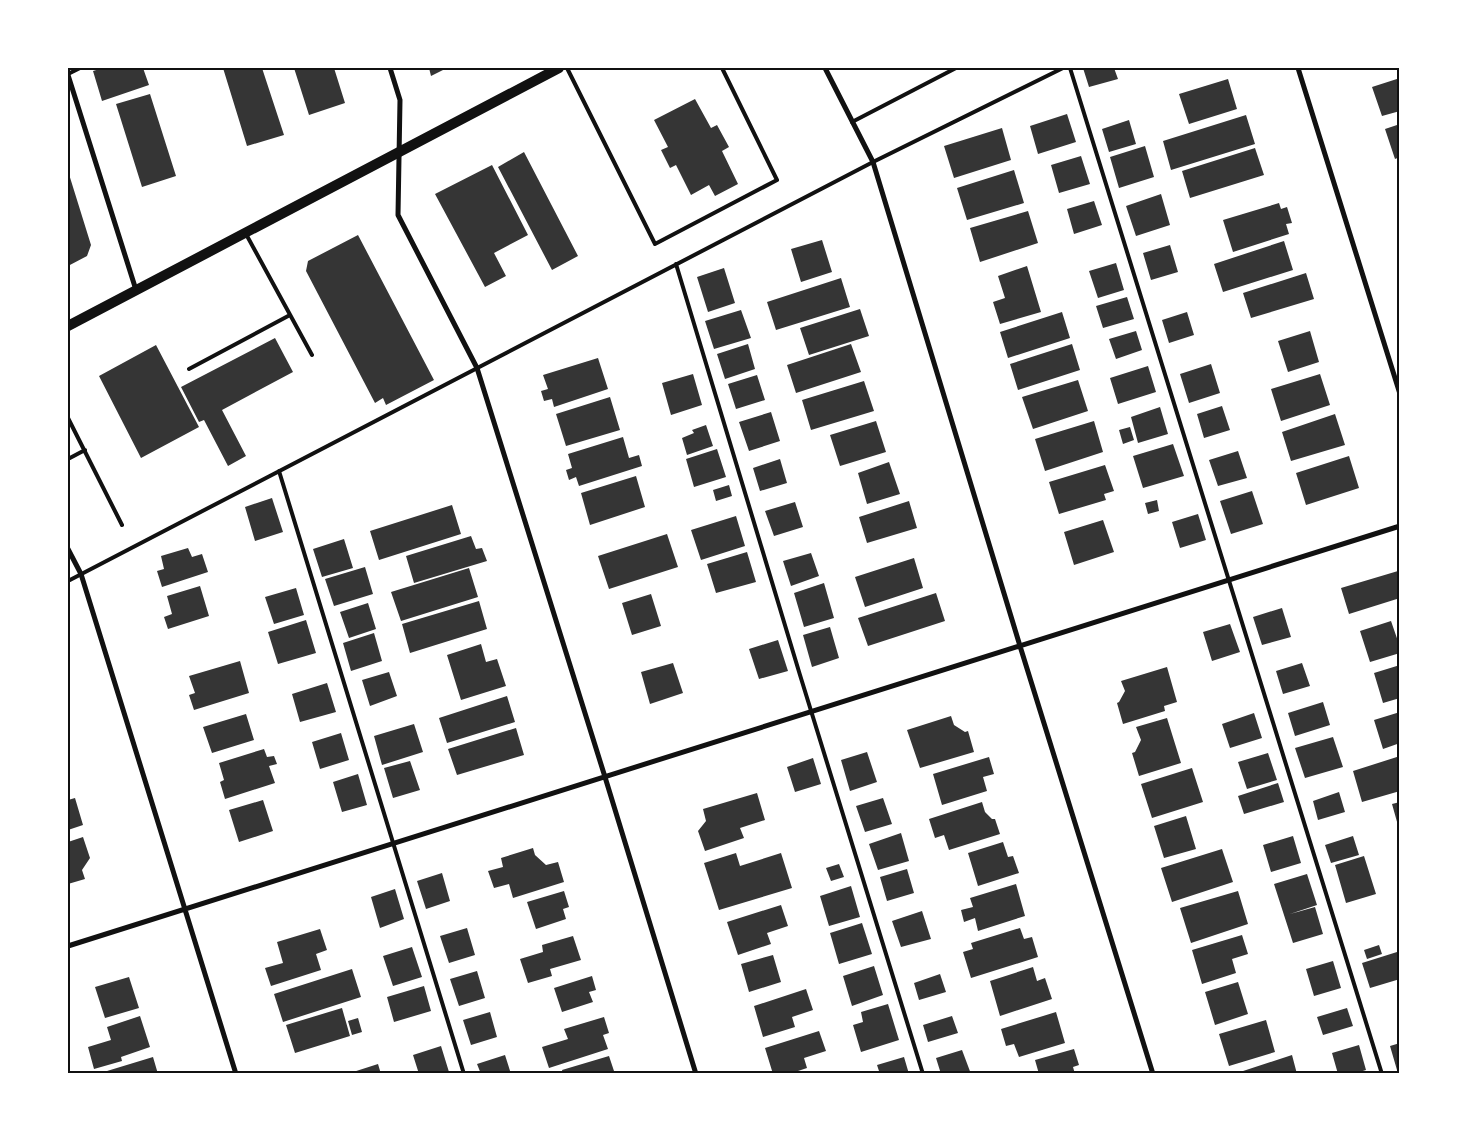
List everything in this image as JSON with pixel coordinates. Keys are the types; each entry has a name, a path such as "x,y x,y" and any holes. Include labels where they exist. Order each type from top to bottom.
{"main road":[{"path":"68,326 558,68"}],"street":[{"path":"390,68 400,100 398,215 477,368 696,1074"},
{"path":"825,68 873,162 1020,646 1153,1074"},
{"path":"1298,68 1400,394"},
{"path":"68,78 136,290"},
{"path":"68,946 1400,526"},
{"path":"68,549 80,574 236,1074"}],"lane":[{"path":"68,78 80,68"},
{"path":"567,68 655,244 777,180 722,68"},
{"path":"852,122 956,68"},
{"path":"68,581 873,162 1064,68"},
{"path":"1070,68 1382,1074"},
{"path":"245,233 312,355"},
{"path":"676,264 811,712 923,1074"},
{"path":"189,368 290,314"},
{"path":"68,418 122,524"},
{"path":"68,459 84,450"},
{"path":"279,471 464,1074"}],"building":[{"path":"103,68 143,68 149,85 102,101 93,71"},
{"path":"223,68 262,68 284,135 247,146"},
{"path":"294,68 334,68 345,103 309,115"},
{"path":"429,68 447,68 431,76"},
{"path":"1083,68 1114,68 1118,79 1089,87"},
{"path":"1400,78 1400,111 1382,116 1372,87"},
{"path":"1228,79 1237,109 1189,124 1179,94"},
{"path":"150,94 176,176 142,187 116,104"},
{"path":"695,99 711,128 717,125 729,147 722,151 738,184 715,196 709,185 691,195 676,165 670,168 661,150 668,147 654,120"},
{"path":"1067,114 1076,142 1038,154 1030,126"},
{"path":"1246,115 1255,144 1171,170 1163,141"},
{"path":"1129,120 1136,144 1109,152 1102,129"},
{"path":"1400,124 1400,157 1395,159 1385,129"},
{"path":"1002,128 1011,160 954,178 944,146"},
{"path":"1145,146 1154,177 1119,188 1110,157"},
{"path":"1255,148 1264,175 1190,198 1182,171"},
{"path":"524,152 578,256 552,270 498,167"},
{"path":"1081,156 1090,184 1059,193 1051,165"},
{"path":"492,165 528,235 494,253 506,276 485,287 435,194"},
{"path":"1014,170 1024,203 967,220 957,188"},
{"path":"68,171 91,245 87,256 68,266"},
{"path":"1161,194 1170,225 1136,236 1126,206"},
{"path":"1094,201 1102,225 1074,234 1067,209"},
{"path":"1279,203 1281,209 1287,207 1292,223 1286,224 1289,234 1233,252 1223,220"},
{"path":"1028,211 1038,243 980,262 970,228"},
{"path":"358,235 434,380 386,405 383,398 375,403 306,271 308,261"},
{"path":"822,240 832,272 801,282 791,249"},
{"path":"1284,241 1293,270 1223,292 1214,264"},
{"path":"1170,245 1178,272 1151,280 1143,253"},
{"path":"1116,263 1124,290 1098,298 1089,271"},
{"path":"1027,266 1041,312 1000,324 993,302 1005,298 998,276"},
{"path":"724,268 735,303 708,312 697,277"},
{"path":"1306,273 1314,299 1251,318 1243,293"},
{"path":"841,278 850,307 776,330 767,302"},
{"path":"1127,297 1134,319 1103,328 1096,306"},
{"path":"860,309 869,336 809,355 800,328"},
{"path":"741,310 751,338 714,349 705,321"},
{"path":"1062,312 1070,338 1008,358 1000,332"},
{"path":"1187,312 1194,335 1169,343 1162,320"},
{"path":"1136,331 1142,350 1116,359 1109,339"},
{"path":"1310,331 1319,362 1288,372 1278,341"},
{"path":"275,338 293,372 222,410 246,456 228,466 204,420 199,422 181,387"},
{"path":"748,344 755,369 725,379 717,354"},
{"path":"851,344 861,372 796,393 787,365"},
{"path":"1072,344 1080,370 1018,390 1010,364"},
{"path":"156,345 199,427 141,458 99,376"},
{"path":"598,358 608,389 554,407 552,399 544,401 541,391 548,389 543,375"},
{"path":"1211,364 1220,393 1189,403 1180,374"},
{"path":"1148,366 1156,392 1118,404 1110,378"},
{"path":"693,374 702,405 671,415 662,383"},
{"path":"1320,374 1330,405 1281,421 1271,389"},
{"path":"757,375 765,400 736,409 728,384"},
{"path":"1078,380 1088,411 1033,429 1022,397"},
{"path":"864,381 874,411 811,430 802,400"},
{"path":"610,397 620,430 566,446 556,414"},
{"path":"1222,406 1230,430 1204,438 1197,414"},
{"path":"1160,407 1168,434 1138,443 1131,417"},
{"path":"771,412 780,441 749,451 739,422"},
{"path":"1335,414 1345,445 1291,461 1282,432"},
{"path":"876,421 886,452 840,466 830,435"},
{"path":"1094,421 1103,452 1045,471 1035,439"},
{"path":"706,425 713,446 687,455 682,438 694,433 692,430"},
{"path":"1130,427 1134,440 1123,444 1119,430"},
{"path":"623,437 629,458 639,455 642,466 579,486 576,477 569,480 566,470 572,468 568,454"},
{"path":"1173,444 1184,476 1143,488 1133,456"},
{"path":"717,449 726,477 694,487 686,459"},
{"path":"1238,451 1247,478 1218,486 1209,460"},
{"path":"1349,456 1359,488 1306,505 1296,473"},
{"path":"780,459 787,483 760,491 753,468"},
{"path":"889,462 900,494 867,504 858,473"},
{"path":"1105,465 1114,491 1104,494 1106,500 1059,514 1049,482"},
{"path":"636,476 645,507 590,525 581,493"},
{"path":"729,485 732,496 716,501 713,490"},
{"path":"1252,491 1263,524 1231,534 1220,501"},
{"path":"272,498 283,532 255,541 245,507"},
{"path":"1157,500 1159,511 1148,514 1145,503"},
{"path":"909,501 917,528 867,543 859,517"},
{"path":"795,502 803,527 774,536 765,511"},
{"path":"452,505 461,534 379,560 370,531"},
{"path":"1198,514 1206,540 1180,548 1172,522"},
{"path":"736,516 745,546 701,560 691,530"},
{"path":"1103,520 1114,552 1074,565 1064,532"},
{"path":"667,534 678,567 609,589 598,556"},
{"path":"471,536 476,549 482,548 487,561 414,583 406,556"},
{"path":"344,539 353,568 322,577 313,549"},
{"path":"188,548 192,557 202,554 208,572 162,587 157,571 164,569 161,556"},
{"path":"747,552 756,582 716,593 707,564"},
{"path":"811,553 819,576 791,586 783,561"},
{"path":"914,558 923,588 865,607 855,577"},
{"path":"365,567 373,594 334,606 325,579"},
{"path":"469,568 478,597 401,621 391,592"},
{"path":"1398,571 1400,598 1349,614 1341,588"},
{"path":"824,583 834,618 804,627 794,593"},
{"path":"200,586 209,616 168,629 164,617 172,614 167,596"},
{"path":"296,588 304,615 274,624 265,597"},
{"path":"936,593 945,621 868,646 858,618"},
{"path":"651,594 661,626 632,635 622,603"},
{"path":"479,601 487,629 410,653 402,624"},
{"path":"368,603 376,629 349,638 340,612"},
{"path":"1282,608 1291,637 1262,645 1253,617"},
{"path":"306,620 316,653 278,664 268,632"},
{"path":"1391,621 1400,647 1400,653 1370,662 1360,631"},
{"path":"1230,624 1240,652 1212,661 1203,632"},
{"path":"830,627 839,658 812,667 803,635"},
{"path":"374,633 382,661 351,671 343,643"},
{"path":"778,640 788,671 759,679 749,649"},
{"path":"481,644 486,662 497,659 506,686 461,700 447,655"},
{"path":"240,661 249,693 194,710 189,695 195,693 189,676"},
{"path":"673,663 683,693 650,704 641,672"},
{"path":"1302,663 1310,686 1283,694 1276,671"},
{"path":"1400,665 1400,698 1383,703 1374,673"},
{"path":"1167,667 1177,702 1164,706 1165,711 1123,724 1117,703 1125,691 1121,681"},
{"path":"389,672 397,696 370,706 362,680"},
{"path":"327,683 336,712 300,722 292,694"},
{"path":"507,696 515,722 447,743 439,718"},
{"path":"1323,702 1330,725 1295,736 1288,713"},
{"path":"1400,712 1400,743 1383,749 1374,720"},
{"path":"1254,713 1262,738 1230,748 1222,724"},
{"path":"246,714 254,740 212,753 203,727"},
{"path":"951,716 954,725 965,732 968,731 974,752 920,768 907,730"},
{"path":"1167,718 1181,763 1139,776 1132,753 1135,752 1141,740 1136,727"},
{"path":"414,724 423,752 382,765 374,736"},
{"path":"516,728 524,755 457,775 448,749"},
{"path":"341,733 349,760 320,769 312,742"},
{"path":"1333,737 1343,767 1305,778 1295,748"},
{"path":"264,749 267,757 274,756 277,764 269,766 275,783 225,799 220,782 224,780 219,763"},
{"path":"867,752 877,782 850,791 841,760"},
{"path":"1268,753 1277,780 1247,789 1238,762"},
{"path":"1400,756 1400,791 1362,802 1353,771"},
{"path":"989,757 994,774 983,777 987,791 942,805 933,774"},
{"path":"813,758 821,784 795,792 787,767"},
{"path":"410,761 420,790 393,798 384,768"},
{"path":"1192,768 1203,802 1152,818 1141,784"},
{"path":"358,774 367,805 342,812 333,782"},
{"path":"1278,783 1284,802 1244,814 1238,796"},
{"path":"1339,792 1345,812 1318,820 1313,801"},
{"path":"757,793 765,820 740,828 744,838 705,851 698,831 706,821 703,809"},
{"path":"75,798 83,825 68,830 68,800"},
{"path":"883,798 892,824 865,832 856,806"},
{"path":"263,800 273,831 239,842 229,810"},
{"path":"982,802 985,812 992,819 995,819 1000,834 949,850 944,835 935,838 929,819"},
{"path":"1400,802 1400,829 1399,829 1392,804"},
{"path":"1186,816 1196,849 1164,858 1154,826"},
{"path":"901,833 909,861 878,870 869,844"},
{"path":"1293,836 1301,863 1271,872 1263,845"},
{"path":"1353,836 1359,855 1331,863 1325,845"},
{"path":"83,837 90,858 82,870 85,879 68,884 68,842"},
{"path":"1003,842 1008,857 1013,856 1019,873 978,886 968,853"},
{"path":"533,848 535,855 546,865 558,862 564,882 513,898 509,884 494,888 488,871 503,867 501,858"},
{"path":"1222,849 1233,882 1172,902 1161,868"},
{"path":"736,853 740,866 781,853 792,888 719,910 704,863"},
{"path":"1364,856 1376,894 1346,903 1335,865"},
{"path":"839,864 844,877 831,881 826,868"},
{"path":"907,869 914,893 887,901 880,877"},
{"path":"442,873 450,901 426,909 417,881"},
{"path":"1307,874 1317,905 1290,914 1315,907 1323,934 1293,943 1274,884"},
{"path":"1016,884 1025,916 978,931 975,918 964,922 961,910 973,907 970,898"},
{"path":"851,886 860,917 829,926 820,896"},
{"path":"395,889 404,919 380,928 371,897"},
{"path":"564,891 569,907 563,909 566,919 536,929 527,902"},
{"path":"1238,891 1248,924 1191,943 1180,908"},
{"path":"781,905 788,926 767,933 771,944 738,955 727,922"},
{"path":"922,911 931,939 901,947 892,921"},
{"path":"862,923 872,954 839,964 830,933"},
{"path":"467,928 475,955 449,963 440,936"},
{"path":"1020,928 1024,939 1032,937 1038,957 971,978 963,952 973,949 971,943"},
{"path":"320,929 327,950 316,954 321,970 271,986 265,968 283,963 277,942"},
{"path":"1242,935 1248,954 1232,959 1236,973 1202,984 1192,950"},
{"path":"573,936 581,960 550,969 552,976 528,983 520,959 543,952 542,945"},
{"path":"1379,945 1382,954 1367,959 1364,950"},
{"path":"412,947 422,977 393,986 383,956"},
{"path":"1397,952 1400,958 1400,979 1370,988 1362,963"},
{"path":"773,955 781,982 749,992 741,964"},
{"path":"1333,961 1341,988 1314,996 1306,969"},
{"path":"874,966 883,995 852,1006 843,976"},
{"path":"1033,967 1037,981 1045,978 1052,999 1000,1016 990,981"},
{"path":"352,969 361,997 283,1022 274,994"},
{"path":"477,971 485,998 459,1006 450,979"},
{"path":"940,974 946,992 919,1000 914,983"},
{"path":"592,976 596,990 589,992 593,1002 562,1012 554,988"},
{"path":"129,977 139,1008 105,1018 95,987"},
{"path":"1238,982 1248,1014 1215,1025 1205,992"},
{"path":"424,986 431,1011 394,1022 387,997"},
{"path":"806,989 813,1010 792,1017 795,1027 763,1037 754,1006"},
{"path":"888,1004 899,1040 861,1052 853,1025 863,1022 861,1012"},
{"path":"342,1008 350,1036 295,1053 286,1025"},
{"path":"1347,1008 1353,1026 1323,1035 1317,1017"},
{"path":"490,1012 497,1037 471,1045 463,1020"},
{"path":"1056,1012 1065,1043 1019,1057 1014,1044 1006,1046 1001,1029"},
{"path":"140,1016 150,1047 121,1057 122,1061 94,1069 88,1047 111,1040 107,1027"},
{"path":"952,1016 958,1033 928,1042 923,1025"},
{"path":"604,1017 609,1033 603,1035 608,1049 549,1068 542,1047 568,1039 564,1029"},
{"path":"358,1018 362,1032 352,1035 348,1021"},
{"path":"1266,1020 1275,1052 1229,1066 1219,1034"},
{"path":"819,1031 826,1051 804,1058 807,1068 789,1074 773,1074 765,1048"},
{"path":"1400,1043 1400,1069 1397,1070 1390,1046"},
{"path":"1359,1045 1366,1070 1353,1074 1338,1074 1332,1053"},
{"path":"441,1046 449,1072 419,1074 413,1055"},
{"path":"1074,1049 1079,1065 1073,1067 1075,1074 1039,1074 1035,1060"},
{"path":"962,1050 971,1074 941,1074 936,1058"},
{"path":"505,1055 511,1074 481,1074 477,1064"},
{"path":"1292,1055 1297,1074 1240,1074 1240,1072"},
{"path":"609,1056 615,1074 563,1074 562,1070"},
{"path":"153,1057 158,1074 108,1074 107,1071"},
{"path":"904,1057 909,1074 880,1074 877,1065"},
{"path":"378,1064 381,1074 350,1074 350,1073"}]}
